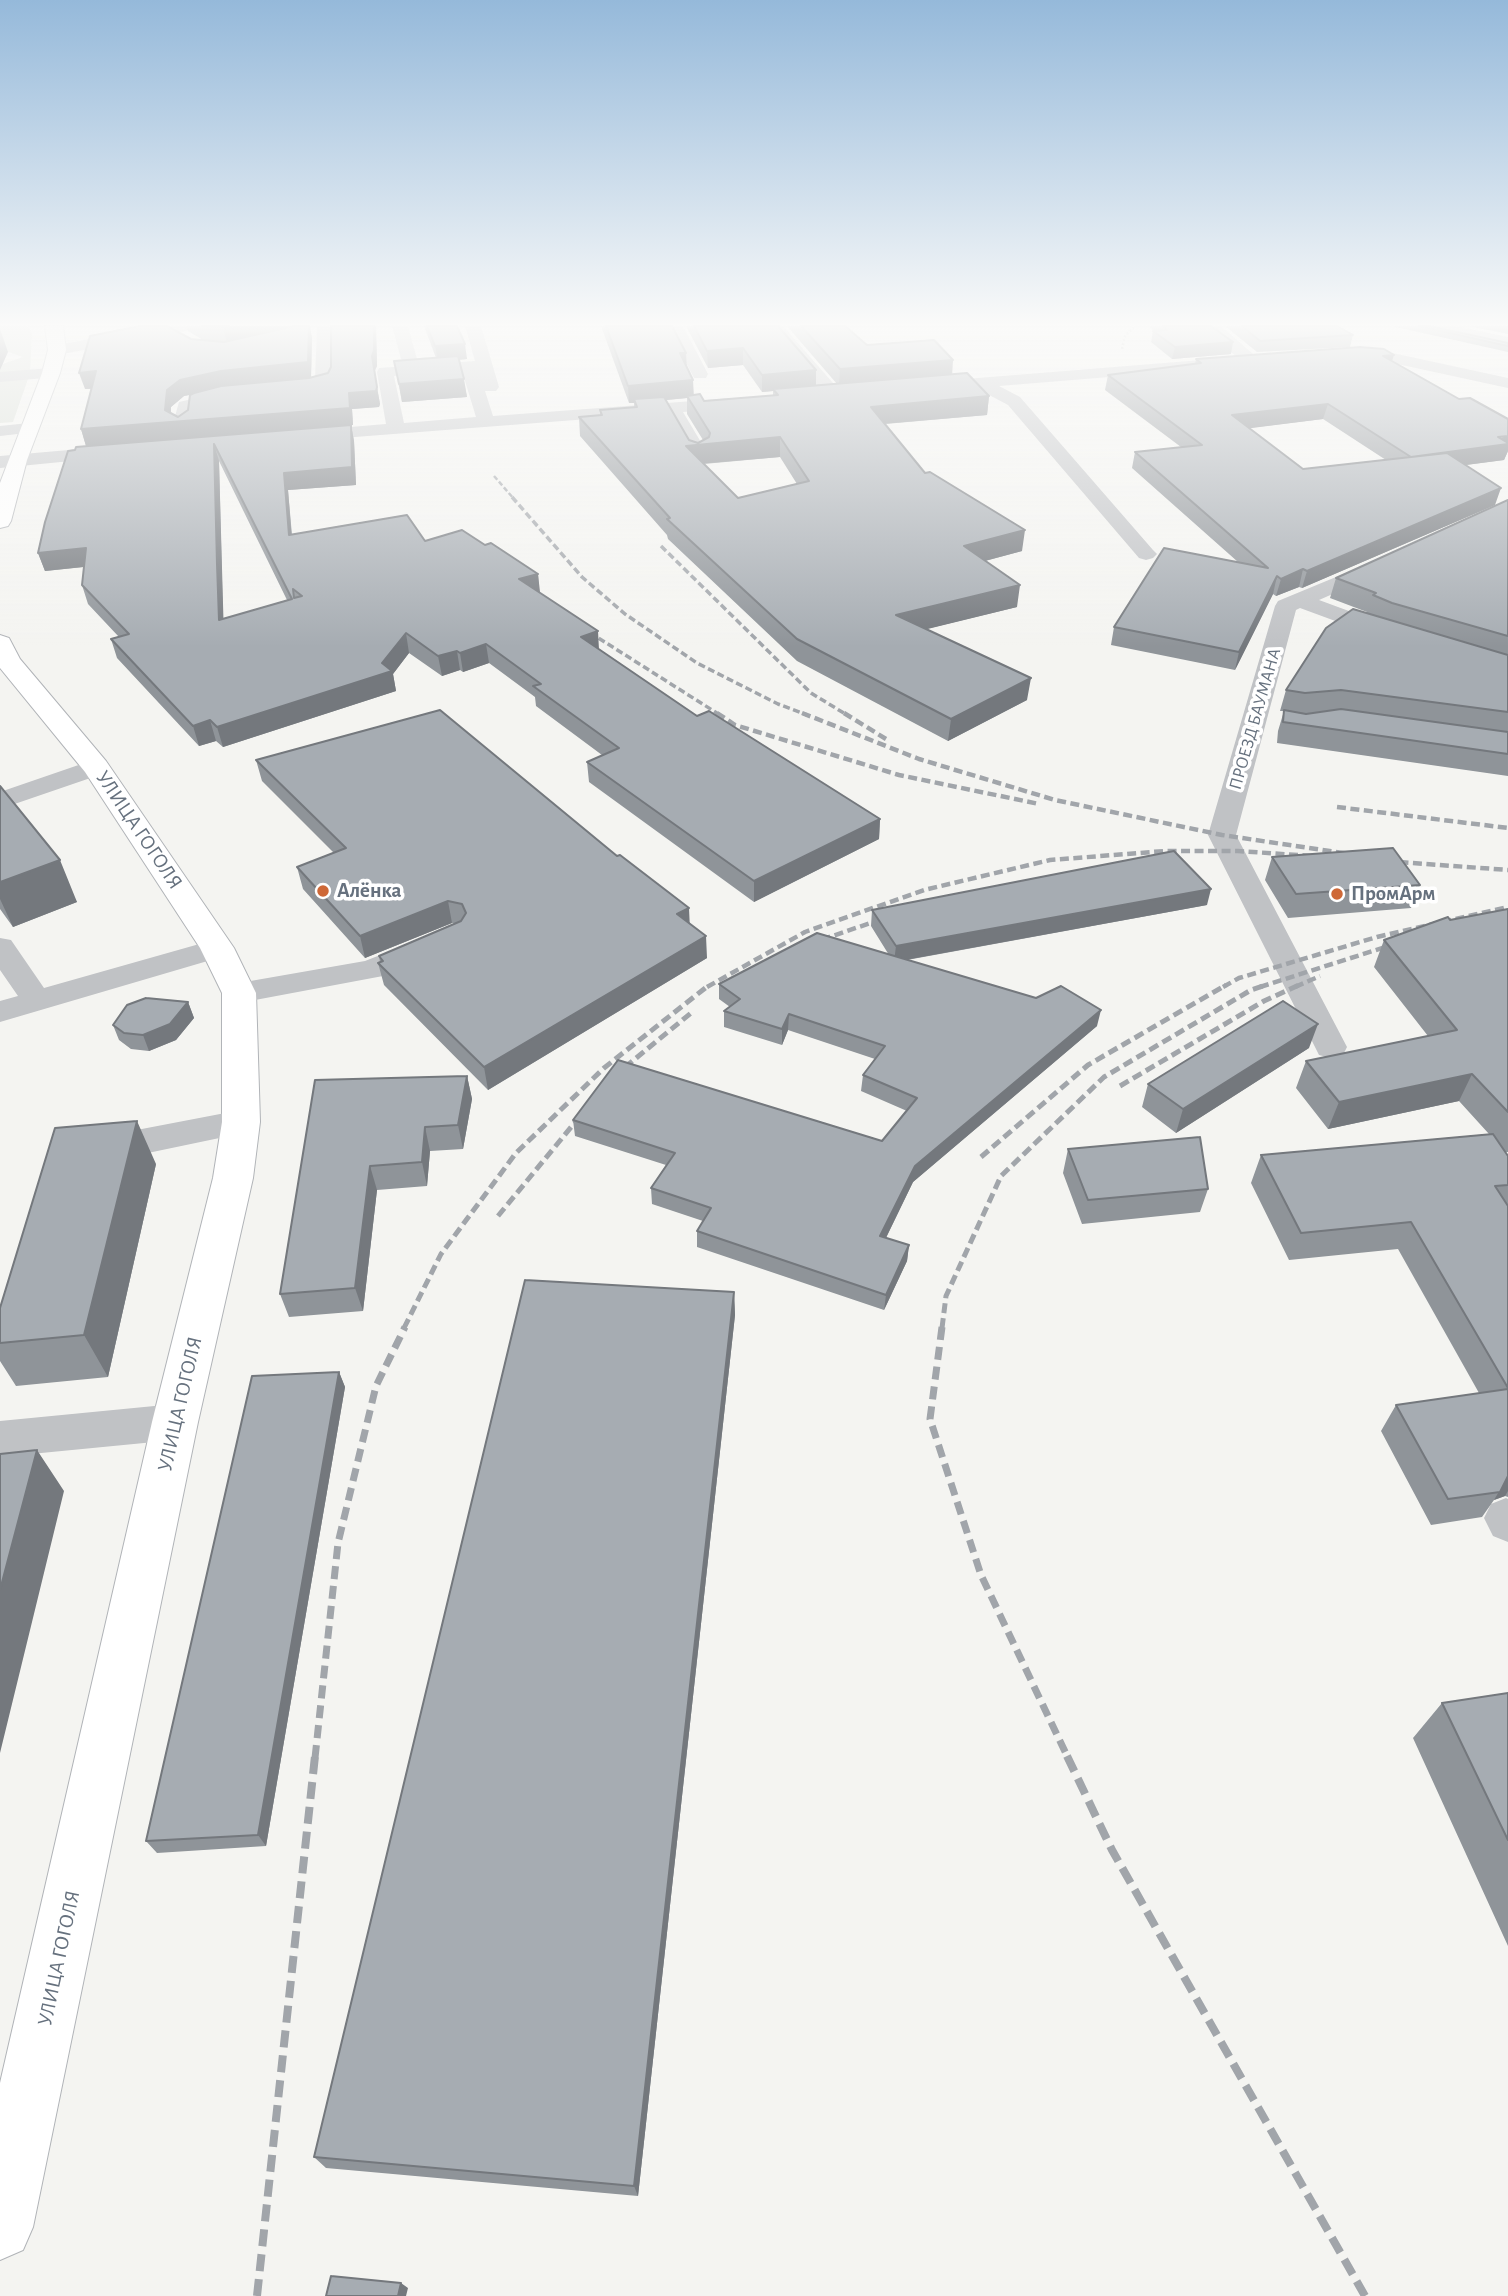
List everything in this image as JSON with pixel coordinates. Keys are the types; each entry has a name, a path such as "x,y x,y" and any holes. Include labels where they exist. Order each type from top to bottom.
{"main road":[{"path":"0,521 8,461 26,433"},
{"name":"УЛИЦА ГОГОЛЯ","path":"0,643 8,661 96,767 216,948 239,993 241,1122 233,1178 175,1422 0,2227"}],"street":[{"path":"687,433 699,454"},
{"path":"1042,433 1146,554"},
{"path":"8,461 137,450"},
{"name":"ПРОЕЗД БАУМАНА","path":"1331,1047 1222,835 1266,719 1286,606 1398,557"},
{"path":"1300,600 1403,638"},
{"path":"0,801 96,767"},
{"path":"239,993 372,969 453,934"},
{"path":"0,947 37,1001"},
{"path":"0,1012 216,948"},
{"path":"70,1155 241,1122"},
{"path":"0,1439 175,1422"}],"building":[{"path":"249,433 351,433 352,467 284,473 289,535 407,515 425,541 462,530 485,545 491,543 538,574 519,579 598,631 581,637 697,716 709,711 880,819 754,881 587,762 619,748 533,686 541,684 486,644 460,653 457,651 438,656 406,633 382,663 392,671 217,727 210,720 193,726 111,639 129,634 82,585 86,548 38,553 68,451 75,450 76,447","holes":["214,444 292,599 219,620","293,589 302,596 294,598"]},
{"path":"594,433 685,433 689,440 698,443 709,437 710,433 892,433 925,473 930,472 1025,530 964,546 1020,585 896,615 1031,678 951,719 797,639 667,519 670,518","holes":["780,437 809,481 738,498 686,446"]},
{"path":"1186,433 1256,433 1303,469 1447,453 1501,488 1307,571 1303,569 1281,579 1277,576 1239,652 1114,627 1164,548 1268,568 1135,452 1202,445"},
{"path":"1374,433 1508,433 1508,436 1498,437 1508,444 1411,457"},
{"path":"1508,500 1508,636 1392,603 1373,595 1376,593 1336,578"},
{"path":"1353,609 1508,655 1508,712 1341,690 1305,693 1286,690 1326,628"},
{"path":"1341,709 1508,732 1508,754 1283,722 1284,710 1306,714"},
{"path":"440,710 617,856 620,855 689,908 677,914 706,936 484,1067 378,963 383,961 379,956 461,921 466,913 462,904 448,901 360,936 297,867 346,848 256,760"},
{"path":"0,786 60,860 0,882"},
{"path":"1393,848 1420,885 1296,894 1272,857"},
{"path":"1174,851 1211,889 896,946 872,910"},
{"path":"1508,909 1508,1112 1472,1074 1339,1102 1306,1061 1457,1030 1384,940 1448,917 1450,920"},
{"path":"817,933 1036,998 1061,986 1101,1010 915,1166 880,1236 909,1245 886,1295 697,1231 711,1208 651,1188 675,1153 573,1120 618,1060 882,1141 917,1098 863,1075 885,1046 789,1014 782,1029 724,1011 740,999 719,984"},
{"path":"146,998 188,1002 170,1024 143,1035 124,1033 113,1025 127,1005"},
{"path":"1283,1001 1318,1024 1183,1109 1148,1084"},
{"path":"467,1076 458,1125 425,1127 422,1162 370,1166 355,1288 280,1294 315,1080"},
{"path":"137,1121 84,1335 0,1343 0,1308 55,1128"},
{"path":"1493,1134 1508,1156 1508,1185 1495,1186 1508,1206 1508,1388 1411,1222 1301,1233 1261,1155"},
{"path":"1200,1137 1208,1189 1088,1200 1068,1149"},
{"path":"525,1280 734,1292 634,2186 314,2157"},
{"path":"339,1372 258,1835 146,1841 252,1376"},
{"path":"1508,1389 1508,1476 1500,1492 1448,1499 1396,1405"},
{"path":"37,1450 0,1590 0,1454"},
{"path":"1508,1693 1508,1840 1442,1703"},
{"path":"331,2276 401,2283 398,2296 326,2296"}],"railway":[{"path":"494,476 514,499"},
{"path":"512,497 582,577 625,614 697,663 778,704 807,715"},
{"path":"661,546 811,693 847,715"},
{"path":"581,627 720,715"},
{"path":"802,713 919,759 1055,800 1222,835 1356,855"},
{"path":"844,713 886,739"},
{"path":"720,715 735,725 899,775 1039,804"},
{"path":"1337,807 1508,828"},
{"path":"707,987 805,932 924,890 1050,860 1165,851 1238,851 1312,856"},
{"path":"1386,861 1508,870"},
{"path":"1223,987 1239,978 1377,937 1508,907"},
{"path":"809,944 888,917"},
{"path":"1260,987 1401,942"},
{"path":"1295,987 1320,976"},
{"path":"404,1328 441,1254 516,1153 604,1068 709,985"},
{"path":"981,1157 1088,1065 1226,985"},
{"path":"1260,987 1266,985"},
{"path":"1120,1086 1264,1001 1299,985"},
{"path":"942,1328 946,1296 1001,1176 1104,1077 1260,987"},
{"path":"613,1077 691,1013"},
{"path":"498,1216 586,1109"},
{"path":"315,1758 338,1543 376,1386 405,1327"},
{"path":"942,1327 930,1419 981,1575 1068,1758"},
{"path":"257,2296 315,1756"},
{"path":"1067,1756 1112,1850 1365,2296"}],"place":[{"name":"Алёнка","path":"323,891"},
{"name":"ПромАрм","path":"1337,894"}]}
